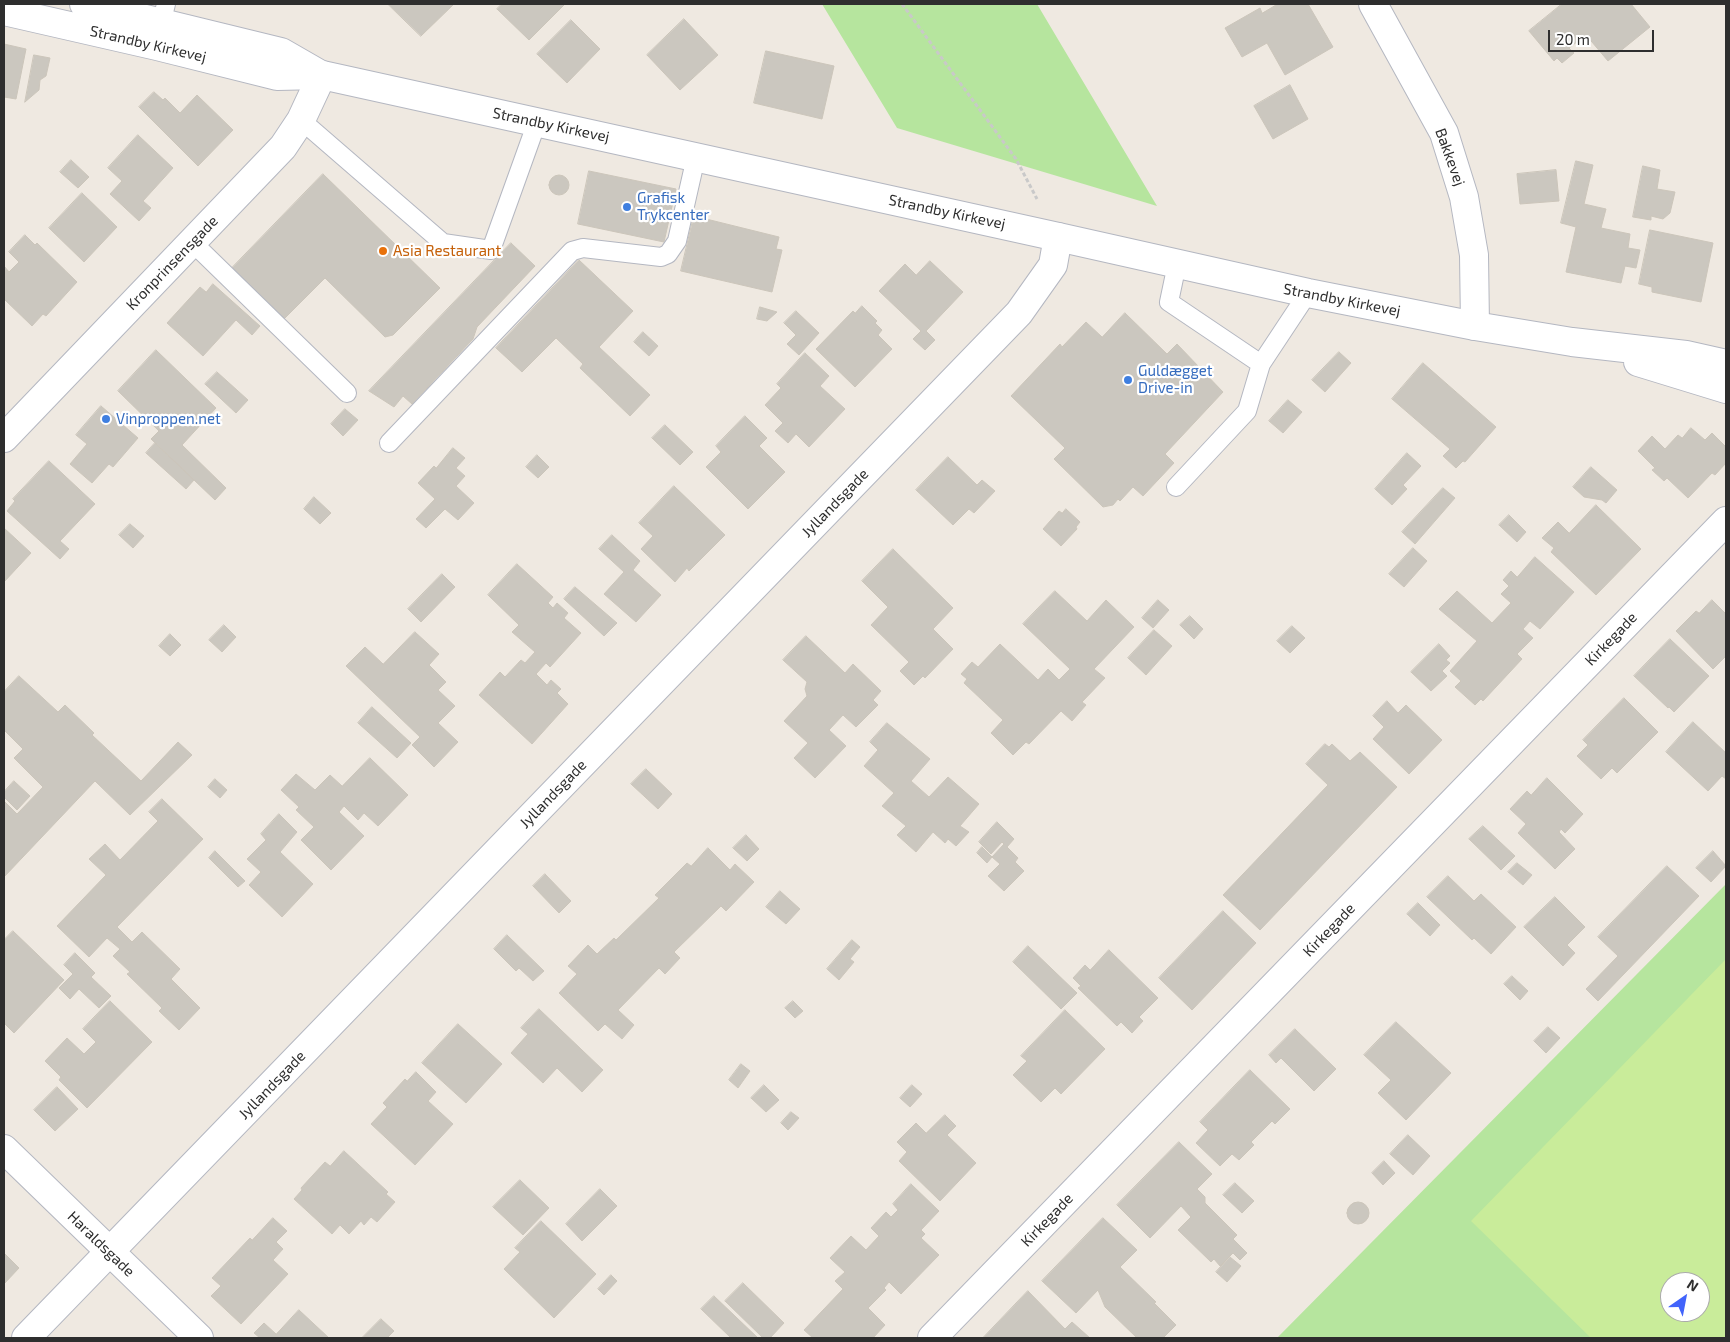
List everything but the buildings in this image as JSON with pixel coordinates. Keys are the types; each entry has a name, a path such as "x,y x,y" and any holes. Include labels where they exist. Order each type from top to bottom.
{"street":[{"name":"Strandby Kirkevej","path":"84,4 281,52 322,76 1058,236 1308,293 1475,326 1572,342 1686,355 1726,364"},
{"name":"Bakkevej","path":"1374,4 1444,133 1464,196 1474,255 1475,326"},
{"name":"Strandby Kirkevej","path":"4,11 162,24"},
{"name":"Kronprinsensgade","path":"4,438 283,148 301,120 322,76"},
{"name":"Jyllandsgade","path":"26,1338 1019,313 1053,265 1058,236"},
{"name":"Strandby Kirkevej","path":"1572,342 1726,389"},
{"name":"Kirkegade","path":"932,1338 1726,521"},
{"name":"Haraldsgade","path":"4,1149 199,1338"}],"lane":[{"path":"301,120 444,242 491,250 537,122"},
{"path":"389,443 572,251 583,248 661,257 668,254 677,241 696,157"},
{"path":"192,242 347,394"},
{"path":"1177,264 1169,302 1261,364"},
{"path":"1176,487 1247,411 1261,364 1308,293"}],"path":[{"path":"902,4 1016,159 1058,236"}],"green space":[{"path":"822,4 1037,4 1157,206 897,128"},
{"path":"1726,884 1726,1338 1277,1338"},
{"path":"1726,959 1726,1338 1591,1338 1471,1221"}],"place":[{"name":"Grafisk Trykcenter","path":"627,207"},
{"name":"Asia Restaurant","path":"383,251"},
{"name":"Guldægget Drive-in","path":"1128,380"},
{"name":"Vinproppen.net","path":"106,419"}]}
